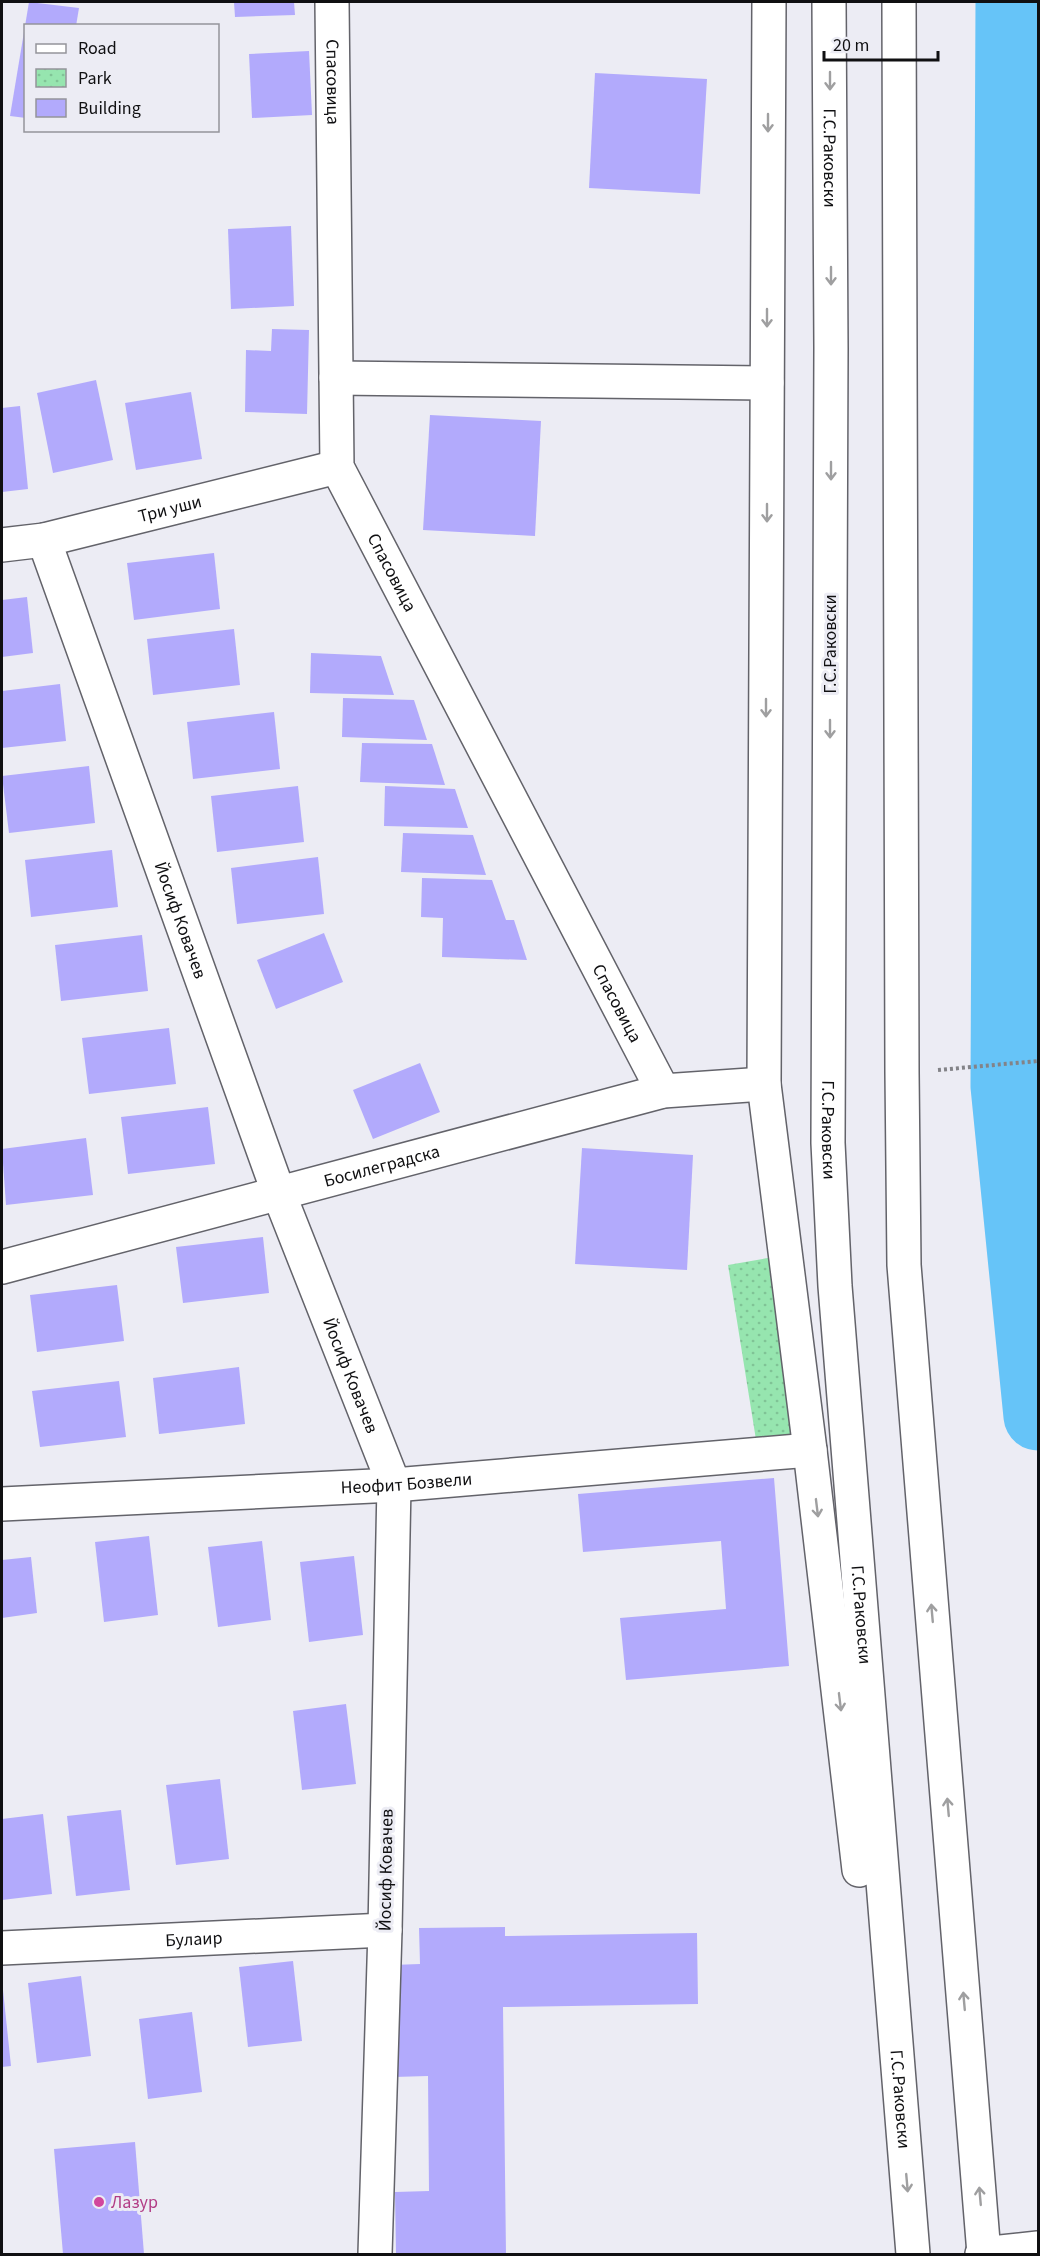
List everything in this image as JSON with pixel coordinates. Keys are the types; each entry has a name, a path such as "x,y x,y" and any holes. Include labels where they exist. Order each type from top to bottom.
{"street":[{"name":"Спасовица","path":"332,2 337,467 663,1091"},
{"path":"769,2 764,1084 863,1904 891,2000"},
{"name":"Г.С.Раковски","path":"829,2 831,372 828,1143 835,1286 913,2254"},
{"path":"899,2 904,1265 983,2254 1036,2248"},
{"path":"336,378 767,383"},
{"name":"Три уши","path":"2,545 44,540 337,467"},
{"name":"Йосиф Ковачев","path":"44,540 279,1194 394,1485 385,1930 375,2254"},
{"name":"Босилеградска","path":"2,1267 663,1091 764,1084"},
{"name":"Неофит Бозвели","path":"2,1504 394,1485 810,1450"},
{"name":"Булаир","path":"2,1948 385,1930"}],"path":[{"path":"945,1069 1038,1061"}],"green space":[{"path":"1009,2 1038,2 1038,1422 1005,1086"},
{"path":"779,1256 802,1445 757,1446 728,1265"}],"building":[{"path":"29,2 79,8 76,24 25,24"},
{"path":"234,2 294,2 295,15 235,17"},
{"path":"24,32 24,118 10,116"},
{"path":"309,51 312,115 252,118 249,54"},
{"path":"595,73 707,79 700,194 589,188"},
{"path":"291,226 294,306 231,309 228,229"},
{"path":"272,329 309,330 307,414 245,412 246,350 271,351"},
{"path":"96,380 113,460 53,473 37,393"},
{"path":"191,392 202,459 136,470 125,403"},
{"path":"20,406 28,489 2,492 2,408"},
{"path":"430,415 541,421 535,536 423,530"},
{"path":"214,553 220,609 134,620 127,563"},
{"path":"27,597 33,653 2,657 2,600"},
{"path":"234,629 240,685 153,695 147,639"},
{"path":"311,653 381,656 394,695 310,693"},
{"path":"60,684 66,741 2,748 2,691"},
{"path":"343,698 414,700 427,740 342,737"},
{"path":"274,712 280,769 193,779 187,722"},
{"path":"362,743 432,744 445,785 360,782"},
{"path":"89,766 95,823 9,833 2,776"},
{"path":"298,786 304,842 217,852 211,796"},
{"path":"385,786 455,789 468,828 384,826"},
{"path":"403,833 473,835 486,875 401,872"},
{"path":"112,850 118,907 31,917 25,860"},
{"path":"318,857 324,914 237,924 231,868"},
{"path":"422,878 492,880 506,920 514,920 527,960 442,957 443,918 421,917"},
{"path":"324,933 343,982 276,1009 257,960"},
{"path":"142,935 148,991 61,1001 55,945"},
{"path":"169,1028 176,1084 89,1094 82,1038"},
{"path":"420,1063 440,1112 373,1139 353,1090"},
{"path":"208,1107 215,1164 128,1174 121,1117"},
{"path":"86,1138 93,1195 6,1205 2,1149"},
{"path":"582,1148 693,1155 687,1270 575,1264"},
{"path":"263,1237 269,1293 183,1303 176,1247"},
{"path":"117,1285 124,1341 37,1352 30,1295"},
{"path":"239,1367 245,1424 159,1434 153,1378"},
{"path":"119,1381 126,1437 40,1447 32,1391"},
{"path":"774,1478 789,1666 626,1680 620,1618 726,1609 721,1541 583,1552 578,1494"},
{"path":"149,1536 158,1615 104,1622 95,1542"},
{"path":"262,1541 271,1620 218,1627 208,1547"},
{"path":"354,1556 363,1635 309,1642 300,1562"},
{"path":"31,1557 37,1613 2,1618 2,1560"},
{"path":"346,1704 356,1784 302,1790 293,1711"},
{"path":"220,1779 229,1859 176,1865 166,1785"},
{"path":"121,1810 130,1890 76,1896 67,1816"},
{"path":"43,1814 52,1894 2,1900 2,1819"},
{"path":"505,1927 505,1936 697,1933 698,2004 503,2007 506,2254 396,2254 395,2192 429,2191 428,2076 394,2077 392,1965 420,1964 419,1928"},
{"path":"293,1961 302,2041 248,2047 239,1967"},
{"path":"81,1976 91,2056 37,2063 28,1983"},
{"path":"2,1991 11,2066 2,2067"},
{"path":"192,2012 202,2092 148,2099 139,2019"},
{"name":"Лазур","path":"135,2142 144,2254 63,2254 54,2149"}],"waterway":[{"path":"1010,2 1005,1086 1038,1416"}],"place":[{"name":"Лазур","path":"99,2202"}]}
